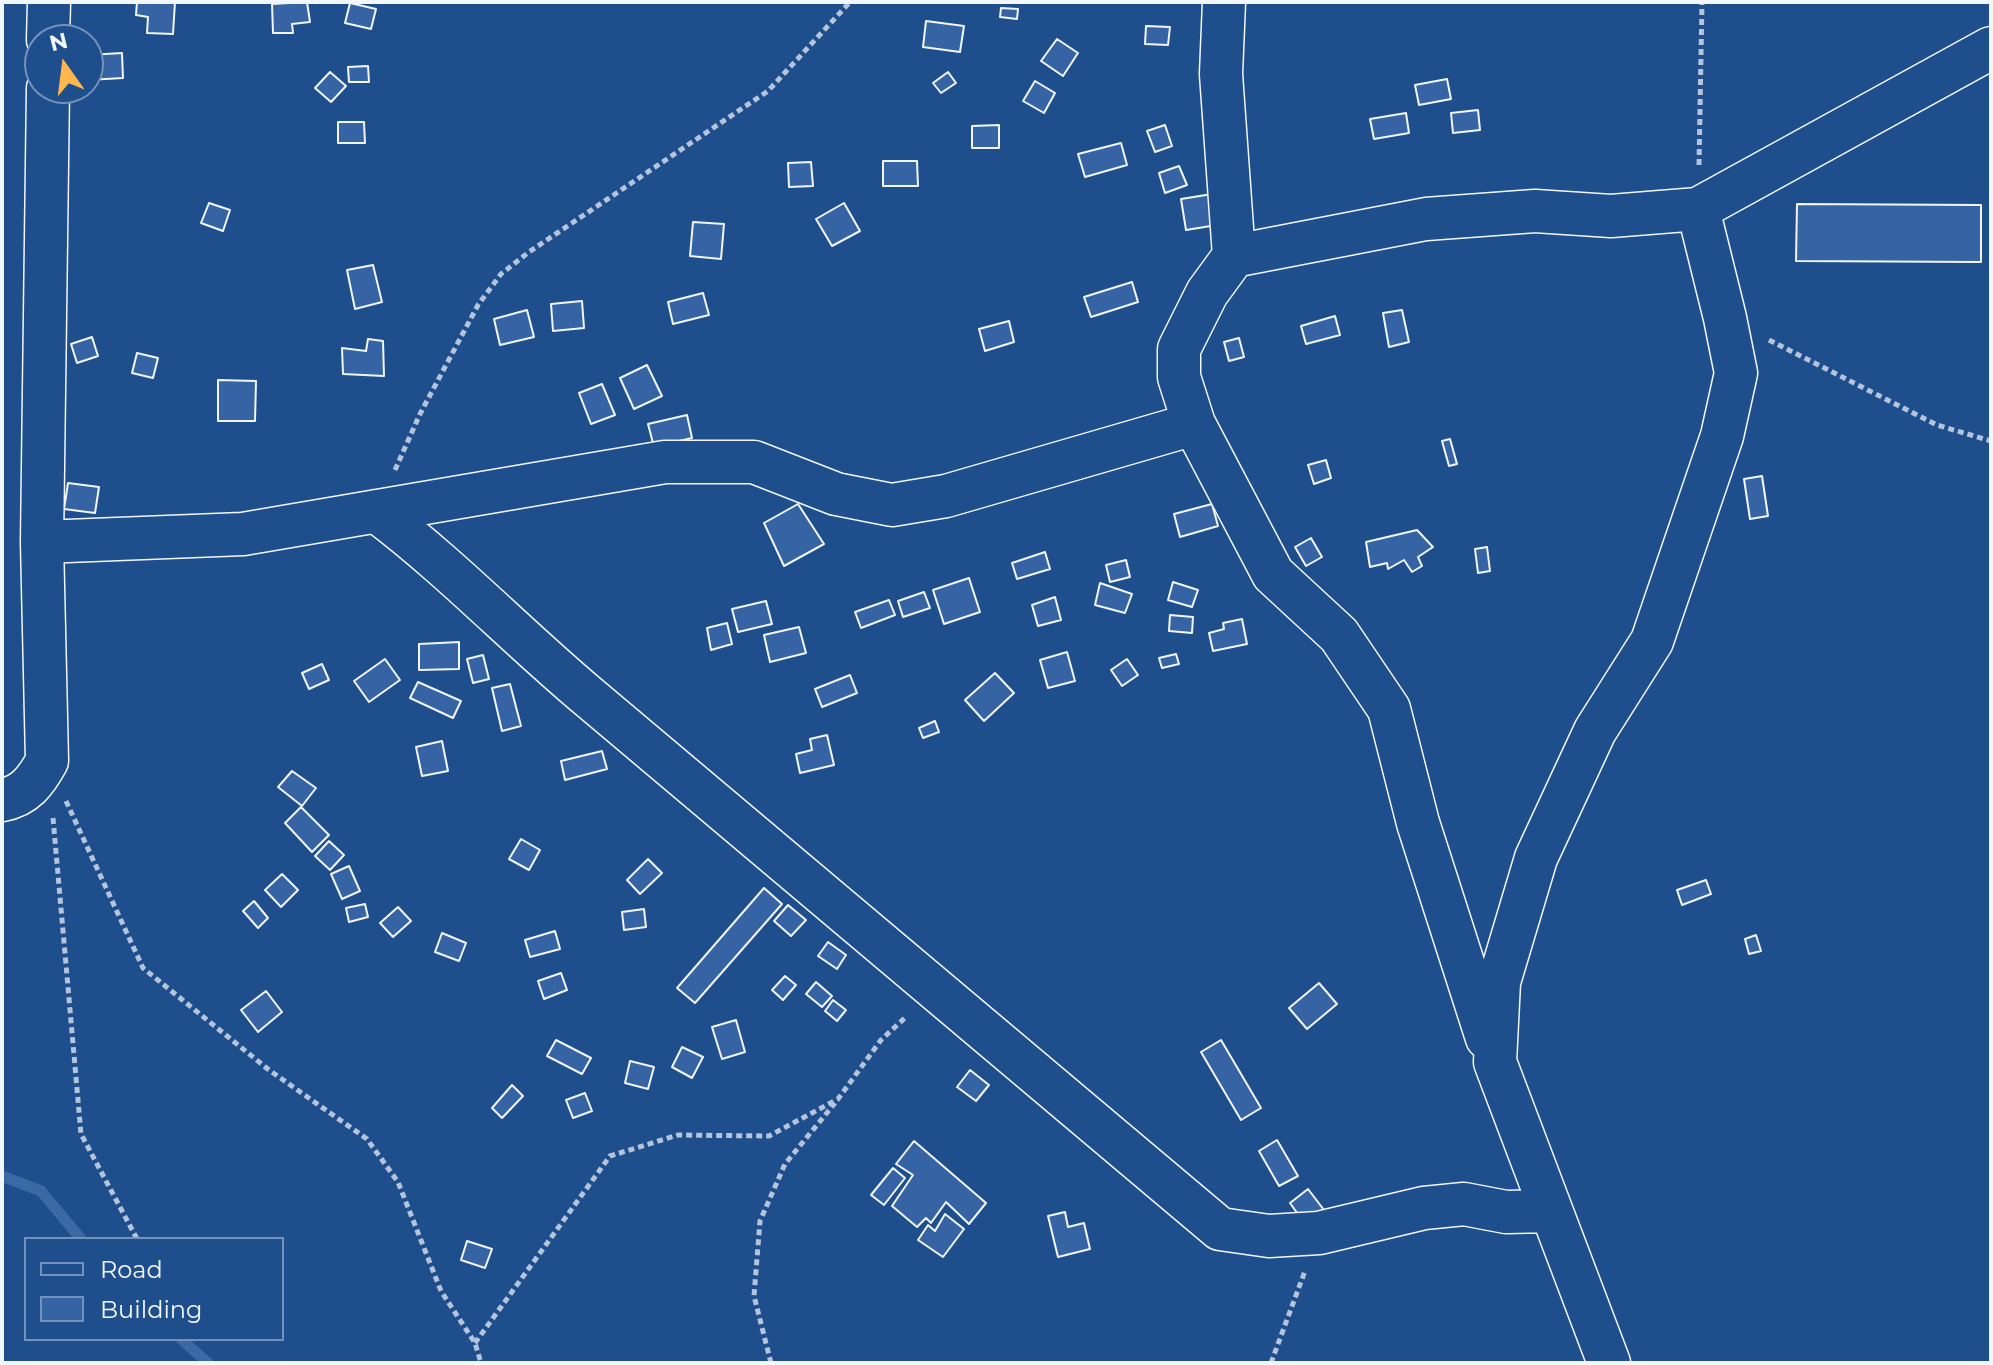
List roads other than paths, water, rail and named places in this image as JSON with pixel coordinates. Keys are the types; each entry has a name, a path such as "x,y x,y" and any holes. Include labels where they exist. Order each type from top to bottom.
{"street":[{"path":"48,24 49,2"},
{"path":"1224,2 1221,74 1234,256 1207,293 1179,349 1179,377 1194,424 1273,574 1339,635 1389,709 1418,823 1495,1062 1609,1363"},
{"path":"1234,256 1426,219 1535,211 1611,216 1698,209 1991,48"},
{"path":"2,800 14,798 35,782 47,761 42,542 48,104"},
{"path":"1495,1062 1499,982 1536,858 1595,731 1652,641 1722,436 1736,373 1698,209"},
{"path":"42,542 243,534 665,462 754,462 836,494 892,505 946,496 1194,424"},
{"path":"376,511 421,545 566,679 1220,1229 1269,1236 1319,1233 1424,1208 1464,1204 1506,1212 1551,1211"}],"waterway":[{"path":"2,1176 41,1191 79,1237"},
{"path":"183,1341 208,1363"}]}
